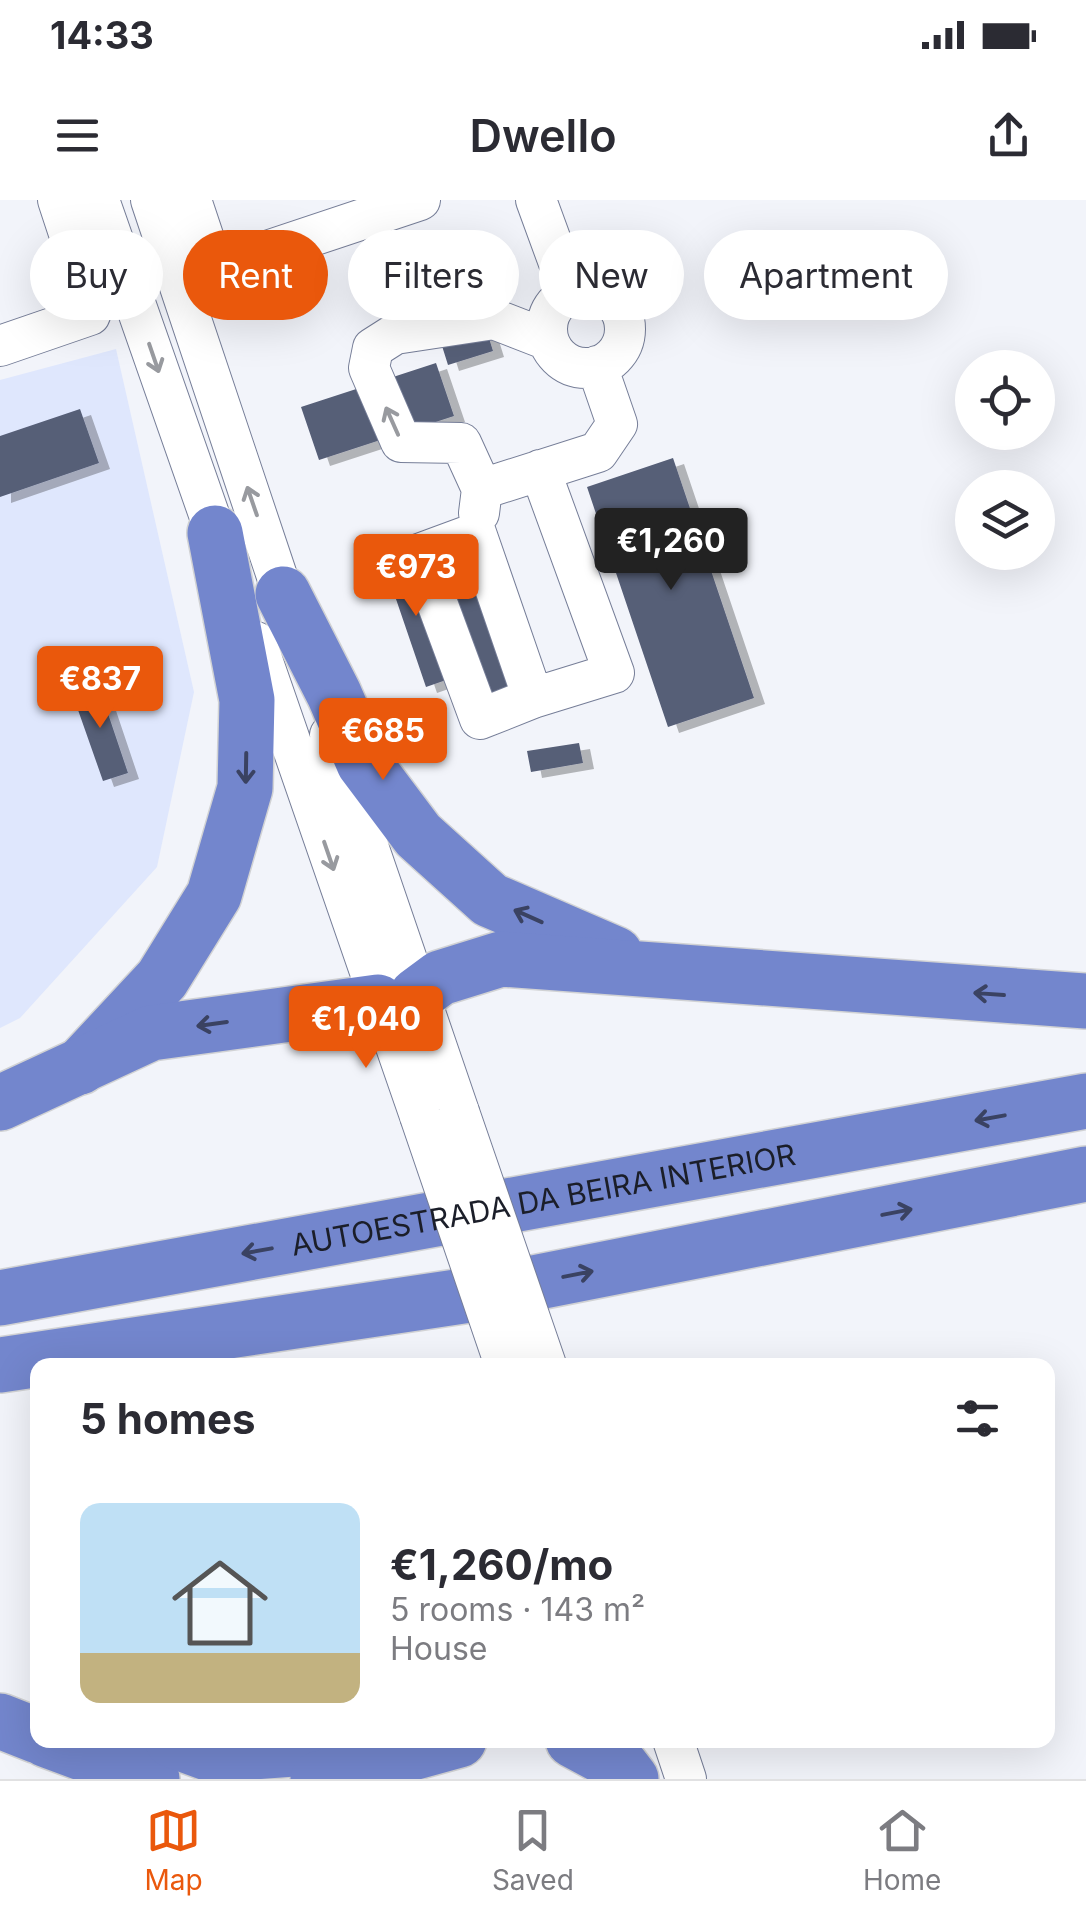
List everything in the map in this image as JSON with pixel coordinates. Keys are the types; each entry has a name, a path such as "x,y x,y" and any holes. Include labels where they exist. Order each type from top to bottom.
{"highway":[{"path":"80,1067 162,979 214,894 245,788 247,700 215,534"},
{"path":"283,594 364,763 418,836 490,900 650,969"},
{"path":"0,1103 151,1032 397,998 440,978 501,959 1086,1001"},
{"name":"AUTOESTRADA DA BEIRA INTERIOR","path":"0,1298 1086,1101"},
{"path":"46,1358 483,1293 1086,1174"},
{"path":"207,1358 378,1308"},
{"path":"0,1365 30,1360"},
{"path":"0,1721 30,1733"},
{"path":"69,1748 152,1779"},
{"path":"194,1748 213,1755 307,1748"},
{"path":"318,1779 430,1748"},
{"path":"588,1748 621,1766 631,1779"}],"street":[{"path":"0,346 90,315 85,282 58,200"},
{"path":"99,200 260,653 439,1114 543,1358"},
{"path":"151,200 283,594 397,998"},
{"path":"191,200 208,251 231,263 420,200"},
{"path":"536,200 547,230"},
{"path":"533,698 476,533 482,488 461,444 402,442 369,368 373,348 394,334 494,319 548,340"},
{"path":"549,320 548,340 554,352 579,368 610,360 622,344 626,331 624,320"},
{"path":"482,488 598,452 617,424 597,366"},
{"path":"476,533 419,554 480,719 614,673 540,470"},
{"path":"439,1114 503,1358"},
{"path":"637,1748 648,1779"},
{"path":"676,1748 686,1779"}],"shaded area":[{"path":"116,349 194,692 157,867 20,1018 0,1028 0,380"}],"building":[{"path":"434,320 483,320 493,351 448,365"},
{"path":"436,363 454,416 319,460 301,407"},
{"path":"80,409 99,463 0,497 0,436"},
{"path":"673,458 754,698 668,727 587,487"},
{"path":"468,544 516,685 488,694 439,554"},
{"path":"405,550 449,679 426,687 382,558"},
{"path":"97,681 128,773 103,781 71,690"},
{"path":"579,743 583,763 531,772 527,751"}]}
